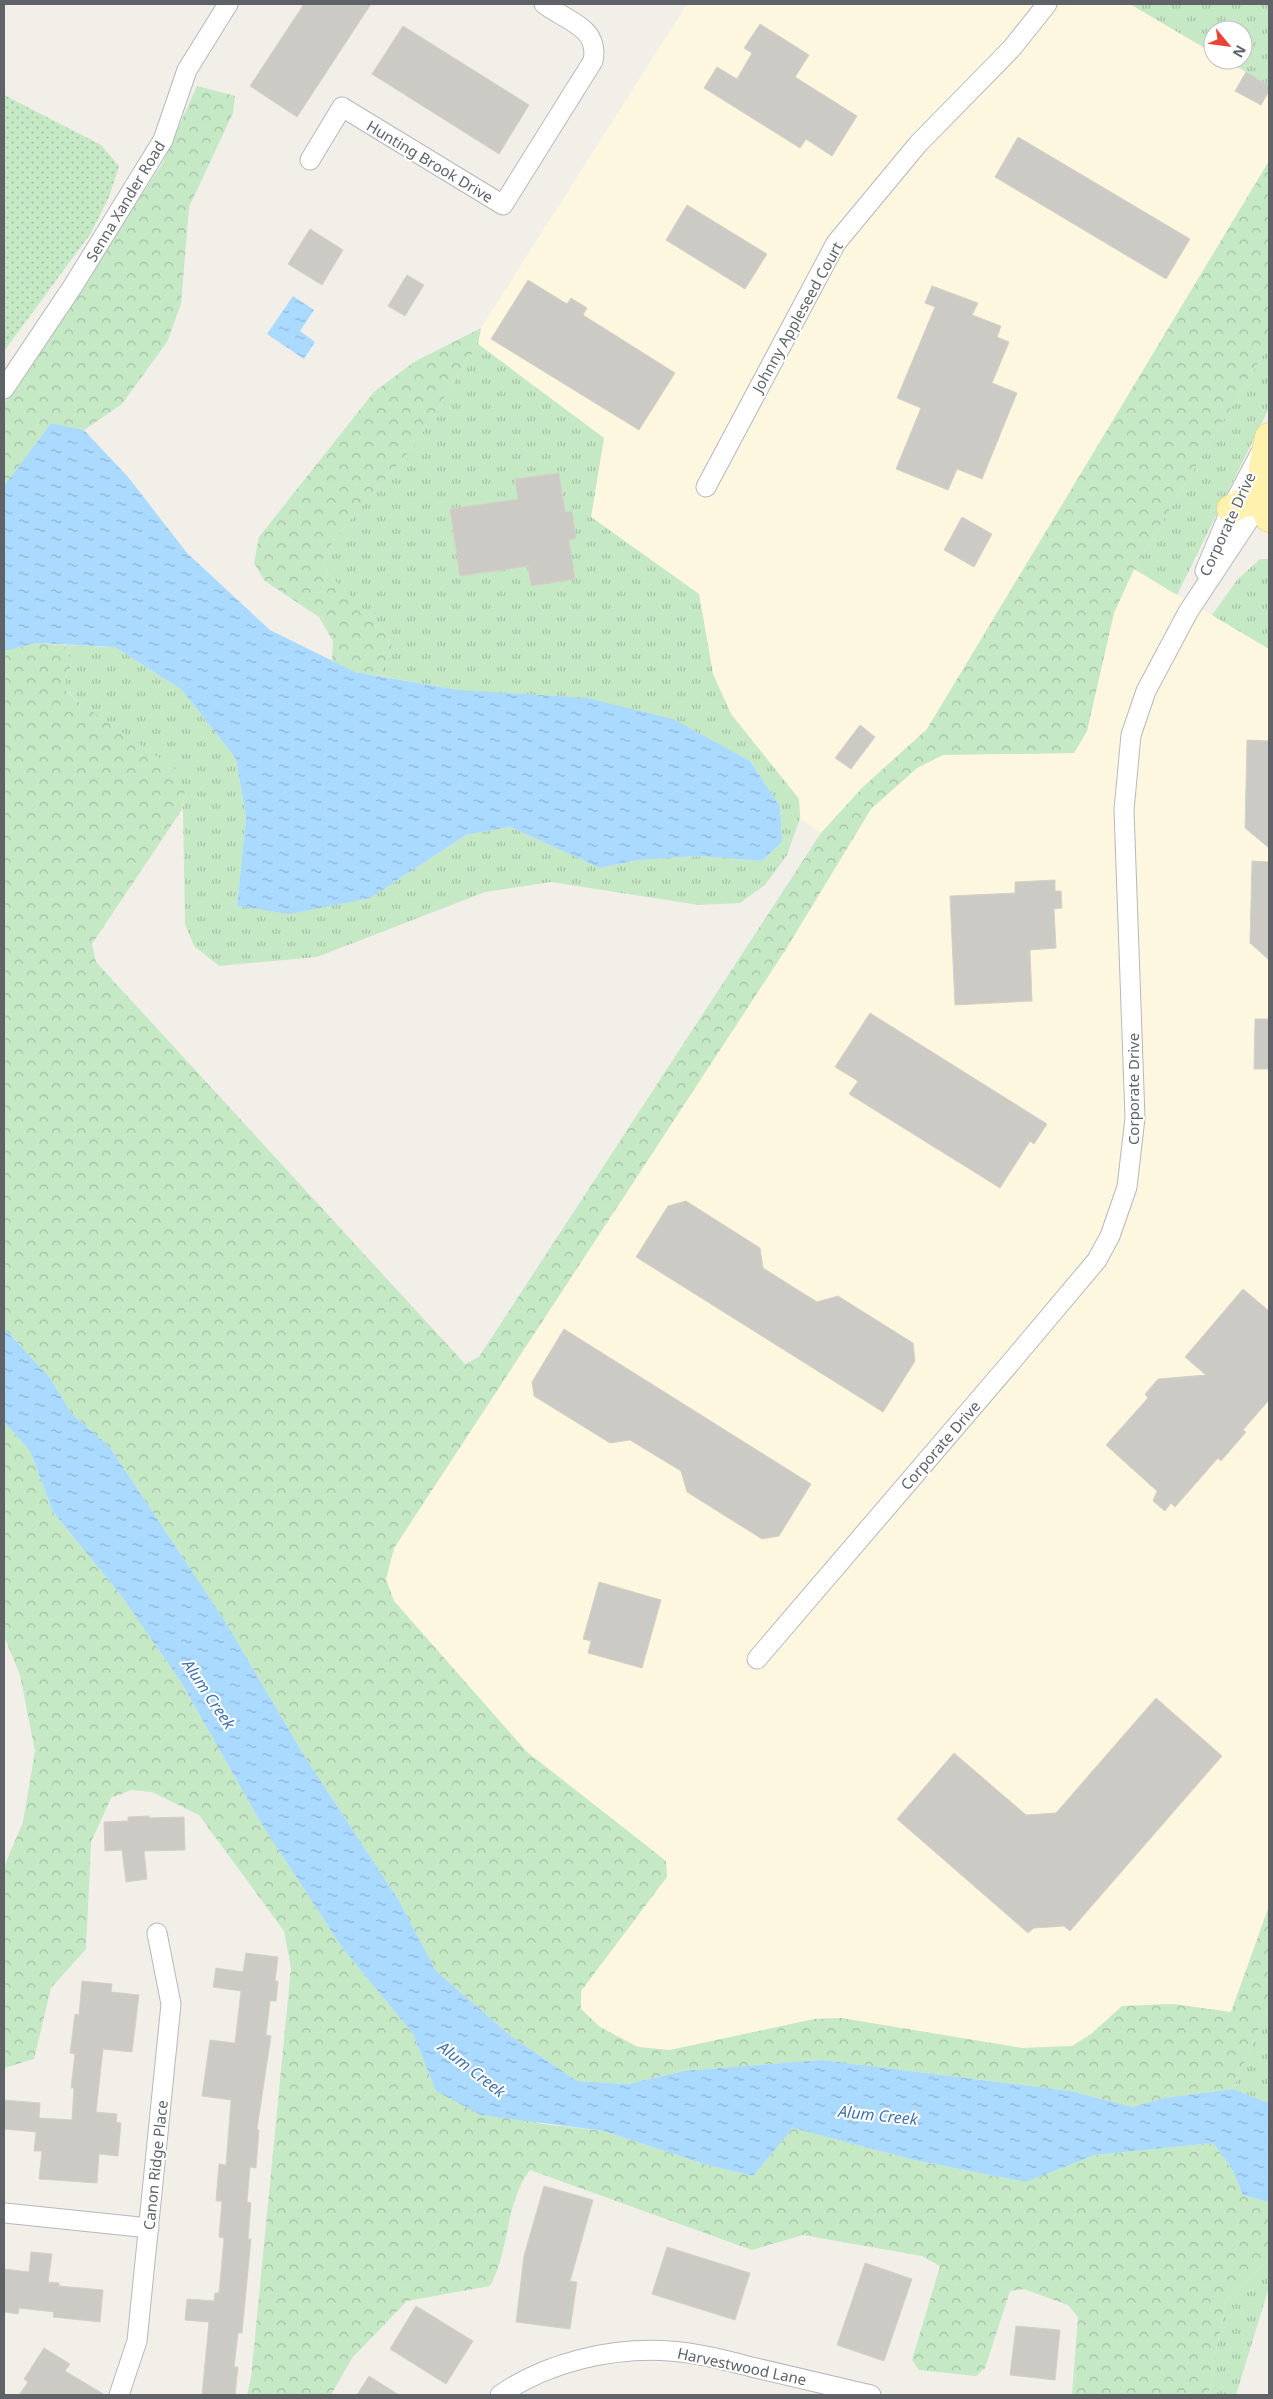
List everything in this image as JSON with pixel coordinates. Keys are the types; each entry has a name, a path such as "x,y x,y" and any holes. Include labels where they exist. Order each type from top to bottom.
{"main road":[{"path":"1231,509 1243,503 1267,502 1261,481 1269,437"}],"street":[{"name":"Senna Xander Road","path":"4,390 73,286 163,140 187,70 228,4"},
{"name":"Hunting Brook Drive","path":"310,160 342,108 503,205 593,61 596,50 592,38 584,30 544,4"},
{"name":"Johnny Appleseed Court","path":"706,487 836,243 918,144 1012,48 1047,4"},
{"name":"Corporate Drive","path":"757,1658 1097,1260 1110,1236 1128,1187 1135,1118 1124,810 1131,734 1146,691 1188,612 1231,509 1269,437"},
{"name":"Corporate Drive","path":"1188,612 1267,502"},
{"name":"Canon Ridge Place","path":"119,2395 137,2341 171,2004 157,1933"},
{"path":"5,2213 148,2228"},
{"name":"Harvestwood Lane","path":"500,2395 521,2380 559,2366 613,2353 670,2351 716,2358 871,2395"}],"shaded area":[{"path":"687,4 1130,4 1203,47 1203,70 1243,70 1269,86 1269,161 927,729 863,787 821,833 800,818 799,798 731,714 713,674 699,594 591,517 604,438 478,344 481,328"},
{"path":"1134,569 1269,649 1269,1906 1231,2012 1173,2004 1122,2006 1091,2034 1072,2046 1022,2048 841,2018 814,2019 670,2050 638,2047 600,2027 581,2009 581,1991 667,1877 666,1861 527,1752 394,1601 386,1579 394,1549 786,949 871,809 917,768 943,755 1074,753 1087,731 1114,613"}],"green space":[{"path":"1130,4 1269,4 1269,86 1243,70 1253,70 1253,20 1203,20 1203,47"},
{"path":"197,86 235,96 233,113 189,207 181,304 167,342 122,404 84,430 51,423 4,486 4,403 162,164"},
{"path":"4,95 101,145 119,166 109,197 91,233 4,351"},
{"path":"1269,161 1269,345 1134,569 1114,613 1087,731 1074,753 943,755 917,768 871,809 786,949 394,1548 386,1579 394,1601 527,1752 666,1861 667,1877 581,1991 581,2009 600,2027 638,2047 670,2050 814,2019 841,2018 1022,2048 1072,2046 1091,2034 1122,2006 1173,2004 1231,2012 1269,1906 1269,2005 1233,2089 1164,2098 1133,2107 1070,2091 822,2060 683,2071 628,2084 577,2081 512,2037 436,1971 398,1899 307,1760 223,1618 109,1446 72,1414 50,1378 4,1328 4,651 37,643 64,645 72,662 66,678 66,690 77,701 174,768 185,789 183,808 92,944 96,962 465,1364 479,1357 821,833 863,787 927,729"},
{"path":"481,328 478,344 416,443 334,539 324,557 327,573 377,622 392,646 380,676 355,672 332,661 333,641 319,617 265,581 254,563 259,537 374,392 414,362"},
{"path":"478,344 604,438 591,517 699,594 713,674 731,714 799,799 800,818 787,855 765,885 740,903 699,905 551,882 485,892 317,957 219,966 194,946 185,924 183,808 185,789 77,701 66,689 66,678 72,662 64,645 115,647 182,690 236,759 246,817 237,906 370,898 466,835 510,827 600,868 638,860 697,856 762,861 782,842 780,806 750,761 459,690 380,676 392,646 377,622 327,573 324,557 334,539 416,443"},
{"path":"1269,345 1269,408 1177,595 1134,569"},
{"path":"1260,559 1269,559 1269,649 1212,615 1237,580"},
{"path":"4,1422 30,1451 53,1512 120,1594 181,1682 261,1823 341,1946 413,2034 436,2091 542,2124 604,2131 707,2165 753,2176 793,2128 914,2160 1026,2182 1095,2155 1213,2143 1232,2169 1243,2195 1269,2202 1269,2259 1226,2300 1208,2395 1072,2395 1078,2317 1068,2305 1024,2289 1010,2291 985,2368 976,2376 919,2370 912,2360 940,2266 922,2256 803,2235 752,2250 530,2170 516,2197 501,2257 490,2286 407,2301 352,2358 331,2395 247,2395 251,2378 291,1968 284,1931 199,1815 152,1792 131,1790 111,1798 91,1842 86,1949 51,1988 34,2059 4,2068 4,1867 23,1822 35,1751 20,1675 4,1636"},
{"path":"1269,2005 1269,2103 1233,2089"},
{"path":"1269,2259 1269,2287 1236,2395 1208,2395 1226,2300"}],"water":[{"path":"293,296 314,310 300,331 315,342 304,359 267,334"},
{"path":"51,423 84,430 128,477 187,553 270,630 355,672 459,690 587,698 673,719 750,761 780,806 782,842 762,861 697,856 638,860 600,868 510,827 466,835 370,898 289,914 237,906 246,817 236,759 182,690 115,647 37,643 4,651 4,486"},
{"name":"Alum Creek","path":"4,1328 50,1378 72,1414 109,1446 223,1618 307,1760 398,1899 436,1971 512,2037 577,2081 628,2084 683,2071 822,2060 1070,2091 1133,2107 1164,2098 1233,2089 1269,2103 1269,2202 1243,2195 1232,2169 1213,2143 1095,2155 1026,2182 914,2160 793,2128 753,2176 707,2165 604,2131 481,2115 436,2091 413,2034 341,1946 261,1823 181,1682 120,1594 53,1512 30,1451 4,1422"}],"building":[{"path":"304,4 371,4 297,117 250,86"},
{"path":"760,24 809,55 795,77 857,116 832,156 806,139 800,148 704,88 717,67 737,79 752,53 744,48"},
{"path":"403,26 529,105 499,154 372,74"},
{"path":"1246,72 1269,86 1269,91 1261,105 1235,91"},
{"path":"1018,137 1190,239 1166,279 995,177"},
{"path":"687,205 767,254 745,289 666,240"},
{"path":"310,229 343,250 322,285 288,264"},
{"path":"407,275 424,285 405,316 388,306"},
{"path":"528,280 567,304 571,298 587,308 583,315 675,373 639,430 491,339"},
{"path":"932,286 978,303 972,315 1001,326 997,337 1009,342 992,383 1017,393 982,479 957,469 948,490 896,469 921,408 897,398 935,307 925,303"},
{"path":"559,473 565,512 572,511 576,538 569,540 575,579 531,586 528,566 460,576 450,509 518,499 515,479"},
{"path":"962,517 992,534 974,567 944,550"},
{"path":"860,725 875,737 851,769 835,758"},
{"path":"1247,740 1269,741 1269,848 1245,828"},
{"path":"1252,861 1269,862 1269,960 1250,943"},
{"path":"1055,880 1055,891 1061,891 1062,908 1054,909 1056,948 1030,950 1032,1001 955,1005 950,896 1015,893 1015,882"},
{"path":"870,1013 1047,1124 1034,1144 1030,1141 1000,1188 849,1094 858,1081 835,1067"},
{"path":"1255,1019 1269,1019 1269,1069 1254,1069"},
{"path":"686,1201 760,1248 763,1268 817,1302 838,1296 913,1343 915,1361 883,1412 636,1257 668,1206"},
{"path":"1243,1289 1269,1311 1269,1400 1243,1430 1246,1432 1221,1461 1218,1458 1175,1507 1171,1503 1165,1511 1153,1501 1157,1491 1106,1445 1148,1398 1145,1394 1158,1379 1206,1375 1185,1357"},
{"path":"564,1329 811,1484 779,1536 762,1539 687,1492 681,1471 630,1440 610,1443 534,1396 532,1382"},
{"path":"599,1582 661,1600 642,1668 588,1653 591,1641 583,1639"},
{"path":"1156,1698 1222,1756 1070,1931 1064,1926 1034,1928 1028,1933 897,1819 954,1753 1026,1815 1056,1813"},
{"path":"149,1816 149,1818 184,1817 185,1850 144,1851 147,1879 126,1882 122,1850 105,1851 104,1822 128,1821 128,1817"},
{"path":"246,1953 278,1957 275,1981 278,1981 276,2001 270,2001 266,2035 271,2036 257,2129 259,2130 256,2168 250,2167 247,2202 251,2203 248,2239 251,2239 242,2333 238,2333 234,2367 238,2367 235,2395 202,2395 209,2322 185,2320 187,2299 214,2301 215,2293 219,2293 224,2238 219,2237 222,2201 216,2201 219,2164 226,2165 231,2100 202,2096 210,2040 235,2043 241,1991 213,1987 216,1968 243,1972"},
{"path":"82,1981 112,1984 111,1992 139,1995 132,2052 103,2049 96,2112 117,2114 116,2122 121,2123 118,2156 99,2154 97,2183 39,2179 42,2151 34,2151 36,2132 4,2129 4,2100 40,2103 39,2118 72,2120 74,2088 71,2088 75,2054 70,2053 75,2014 79,2015"},
{"path":"544,2186 593,2200 570,2281 577,2282 570,2329 516,2322 524,2256"},
{"path":"667,2247 750,2273 735,2320 652,2294"},
{"path":"31,2252 52,2254 48,2282 59,2283 59,2286 103,2290 100,2322 53,2317 54,2312 19,2308 18,2314 4,2312 4,2269 29,2272"},
{"path":"865,2263 912,2279 884,2361 837,2345"},
{"path":"416,2306 473,2341 446,2384 390,2349"},
{"path":"1016,2326 1060,2330 1055,2380 1010,2375"},
{"path":"44,2348 70,2364 65,2371 105,2395 19,2395 28,2382 24,2379"},
{"path":"369,2376 399,2395 357,2395"}]}
